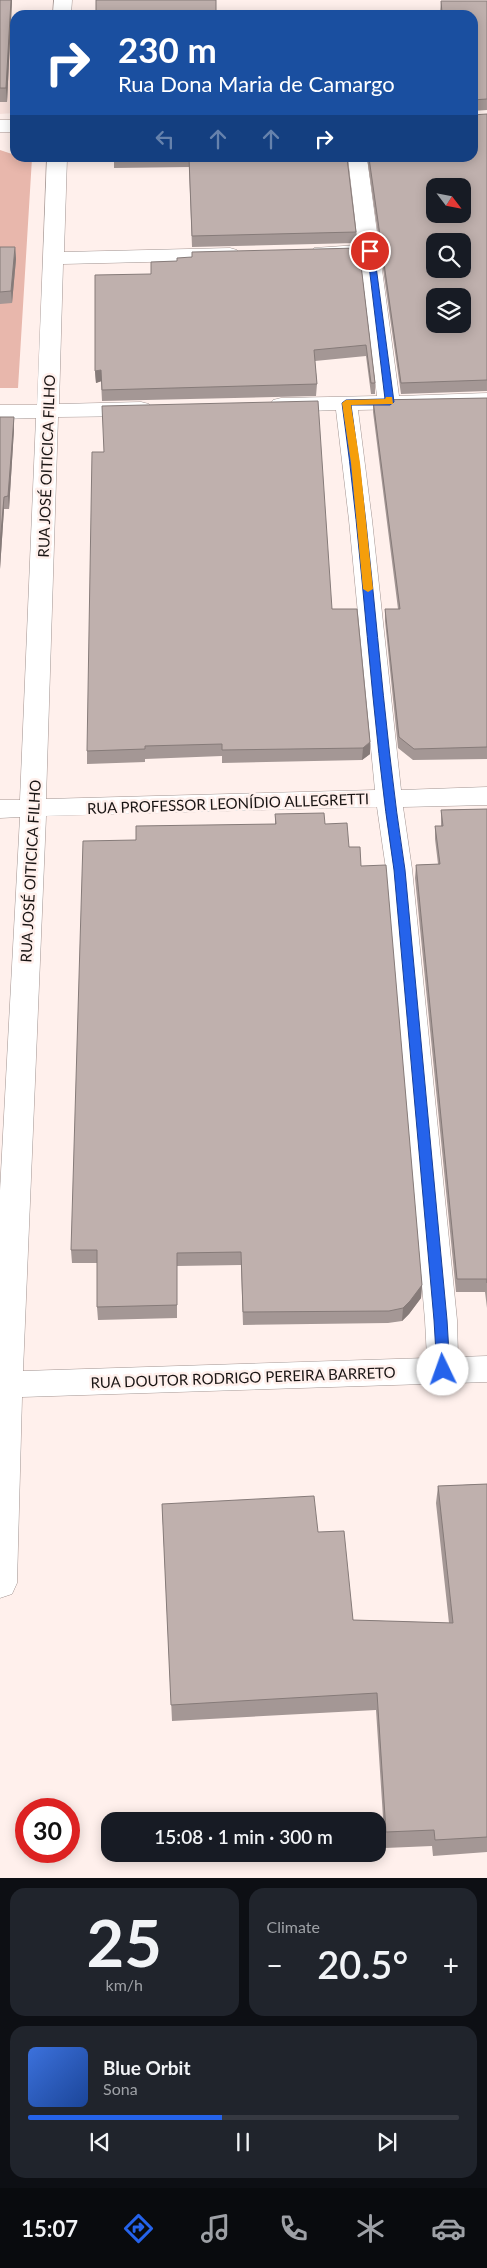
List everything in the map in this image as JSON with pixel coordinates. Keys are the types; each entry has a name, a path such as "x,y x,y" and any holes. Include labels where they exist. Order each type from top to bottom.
{"street":[{"name":"RUA JOSÉ OITICICA FILHO","path":"0,1583 3,1385 33,809 58,162"},
{"path":"358,162 390,402"},
{"path":"301,253 370,251"},
{"path":"54,258 251,254"},
{"path":"257,405 487,400"},
{"path":"346,403 355,463 388,798 400,879 441,1320 443,1370"},
{"path":"0,412 157,408"},
{"name":"RUA PROFESSOR LEONÍDIO ALLEGRETTI","path":"0,810 487,796"},
{"name":"RUA DOUTOR RODRIGO PEREIRA BARRETO","path":"3,1385 487,1369"}],"shaded area":[{"path":"10,24 10,113 0,114 0,25"},
{"path":"0,150 10,153 10,162 32,162 18,388 0,388"}],"building":[{"path":"0,0 11,0 6,88 0,88"},
{"path":"96,0 216,0 216,10 96,10"},
{"path":"441,1 487,1 487,99 478,100 478,10 442,10"},
{"path":"487,114 487,380 401,383 370,162 478,162 478,115"},
{"path":"189,162 347,162 356,232 192,236"},
{"path":"0,247 15,247 11,291 0,292"},
{"path":"359,248 375,383 371,383 366,345 314,350 317,384 102,390 101,370 95,371 95,275 151,274 151,262 177,261 177,258 192,257 192,252"},
{"path":"487,398 487,747 414,749 399,737 385,609 400,609 373,400"},
{"path":"318,401 332,609 357,609 370,742 363,748 222,750 222,744 145,746 145,749 87,751 92,452 104,452 102,406"},
{"path":"0,417 14,417 8,496 4,497 0,544"},
{"path":"487,809 487,1279 457,1279 416,865 440,864 435,826 443,826 441,810"},
{"path":"324,813 325,824 347,823 349,847 360,847 361,866 386,865 422,1285 403,1308 389,1311 243,1312 241,1252 177,1253 177,1305 97,1307 97,1250 71,1250 83,841 136,840 136,826 276,824 275,814"},
{"path":"487,1484 487,1837 435,1840 434,1830 386,1832 377,1693 171,1705 162,1504 314,1496 318,1532 344,1531 353,1620 453,1623 438,1486"}],"slow traffic":[{"path":"368,589 355,463 346,403 390,402 389,399"}],"route":[{"path":"370,251 390,402 346,403 355,463 388,798 399,870 441,1320 443,1370"}]}
